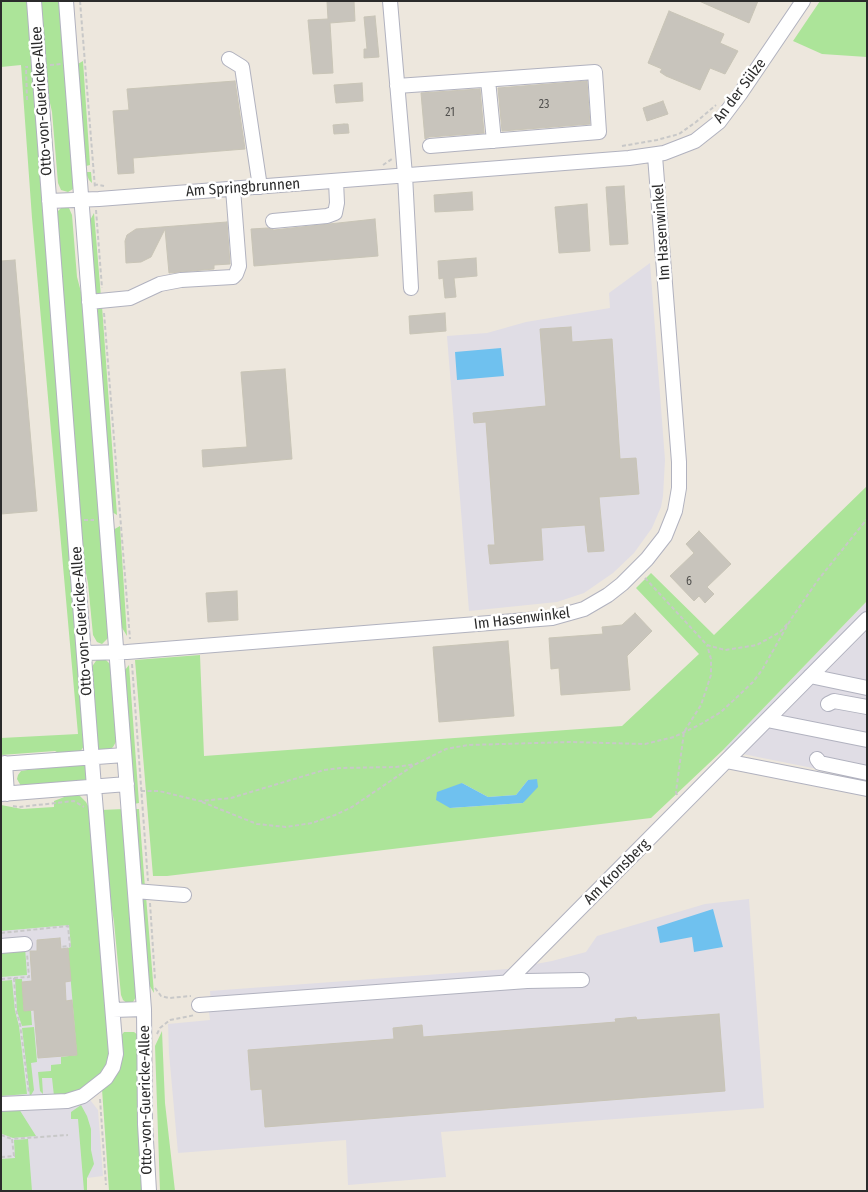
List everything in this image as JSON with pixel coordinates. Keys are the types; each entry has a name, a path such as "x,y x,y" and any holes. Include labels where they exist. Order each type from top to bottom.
{"street":[{"name":"Otto-von-Guericke-Allee","path":"34,1 94,787 113,1010 144,1009"},
{"name":"Otto-von-Guericke-Allee","path":"66,1 81,200 96,301 106,520 144,1009 149,1191"},
{"path":"390,1 411,288"},
{"name":"An der Sülze","path":"654,156 689,144 718,122 740,94 803,1"},
{"path":"229,60 242,67 260,187"},
{"path":"397,86 596,72 598,132 430,146"},
{"path":"488,80 494,141"},
{"name":"Am Springbrunnen","path":"81,200 654,156"},
{"name":"Im Hasenwinkel","path":"84,653 131,651 552,618 572,614 594,605 622,584 656,548 668,530 677,500 680,478 654,156"},
{"path":"273,221 327,216 335,213 337,203 336,181"},
{"path":"96,301 130,298 160,284 181,280 233,277 239,266 232,189"},
{"path":"49,201 81,200"},
{"name":"Am Kronsberg","path":"507,982 867,619"},
{"path":"810,676 867,688"},
{"path":"828,704 834,701 867,707"},
{"path":"767,720 867,740"},
{"path":"124,755 3,764 4,794 127,784"},
{"path":"731,756 867,789"},
{"path":"817,759 820,763 867,773"},
{"path":"135,891 184,896"},
{"path":"1,946 25,944"},
{"path":"199,1005 507,982 582,980"},
{"path":"1,1104 67,1101 83,1096 99,1084 111,1072 115,1062 113,1010"}],"path":[{"path":"80,1 96,199 96,301 131,651 155,990 161,996 169,998 198,996 200,1015 170,1020 160,1028 156,1036"},
{"path":"631,144 679,134 718,103"},
{"path":"141,791 159,791 200,801 257,824 286,827 312,823 335,816 352,807 416,764 446,749 468,745 570,742 645,744 674,737 721,712 753,682 767,662 791,619 818,580 842,547 867,519"},
{"path":"74,521 106,520"},
{"path":"637,569 707,645 711,660 711,675 701,705 684,732 676,792 683,805"},
{"path":"707,645 725,650 757,645 780,632 791,619"},
{"path":"200,801 231,798 324,770 396,767 416,764"},
{"path":"1,933 68,926 70,946 60,947"},
{"path":"1,979 29,976 27,944 25,944"},
{"path":"14,978 16,1010 20,1024 29,1102"},
{"path":"99,1084 106,1185"},
{"path":"1,1135 12,1139 68,1135"},
{"path":"1,1157 14,1156 12,1139"}],"shaded area":[{"path":"650,263 665,460 661,507 652,528 634,553 613,573 584,593 557,602 469,611 447,336 487,333 526,322 610,308 609,293"},
{"path":"867,601 867,779 723,750"},
{"path":"80,807 80,1087 98,1110 103,1176 87,1178 87,1191 1,1191 1,814"},
{"path":"749,899 764,1108 441,1132 446,1177 348,1185 346,1140 178,1153 168,1024 210,1020 209,1012 212,1012 210,991 508,969 552,961 586,952 597,936 705,904"}],"green space":[{"path":"1,1 29,1 86,743 80,752 64,756 55,751 1,755 1,738 78,734 32,218 21,65 1,67"},
{"path":"39,1 61,1 75,180 73,189 68,192 61,190 58,183 52,112 44,76"},
{"path":"820,1 867,1 867,57 822,54 793,41"},
{"path":"83,61 90,165 86,166 87,172 91,172 92,183 83,166 76,65"},
{"path":"63,206 69,208 72,215 77,277 85,307 109,637 102,644 97,642 93,635 88,583 82,553 57,212"},
{"path":"94,213 101,297 94,294 89,222"},
{"path":"102,306 117,515 112,512 95,308"},
{"path":"867,486 867,601 723,750 651,818 167,876 153,876 135,660 200,655 204,756 622,726 699,654 636,588 651,573 714,635","holes":["528,780 537,780 523,803 450,808 462,783 488,797 516,795"]},
{"path":"120,526 127,636 121,626 113,530"},
{"path":"98,658 104,658 111,665 117,740 107,752 97,754 91,668"},
{"path":"129,665 139,803 134,804 124,677 125,670"},
{"path":"88,764 89,783 21,786 17,779 21,771"},
{"path":"72,794 80,796 86,802 91,812 110,1055 105,1070 86,1088 69,1094 54,1096 52,1078 42,1078 43,1094 40,1091 38,1072 51,1071 51,1065 61,1064 61,1057 77,1055 68,948 71,947 69,925 1,931 1,805 22,809 54,807 54,801"},
{"path":"124,809 137,995 133,1002 128,1004 121,995 101,810"},
{"path":"134,809 139,809 145,888 140,887"},
{"path":"140,896 146,896 154,993 148,983"},
{"path":"25,947 27,975 1,977 1,949"},
{"path":"15,979 22,979 24,1011 31,1011 32,1025 22,1026 17,1011"},
{"path":"12,980 27,1094 1,1096 1,981"},
{"path":"34,1027 37,1062 31,1063 34,1090 30,1097 22,1028"},
{"path":"162,1031 165,1103 175,1191 160,1191 155,1046"},
{"path":"124,1032 134,1032 138,1035 139,1039 139,1144 142,1191 109,1191 102,1089 120,1037"},
{"path":"81,1105 91,1129 91,1150 94,1164 87,1178 87,1191 84,1191 78,1119 71,1119 71,1112"},
{"path":"1,1109 19,1109 36,1136 13,1138 2,1134"},
{"path":"28,1139 32,1191 1,1191 1,1159 15,1158 14,1140"}],"water":[{"path":"501,348 504,376 457,380 455,352"},
{"path":"537,779 538,787 523,803 450,808 436,800 437,792 462,783 488,797 516,795 528,780"},
{"path":"713,909 723,947 694,952 692,937 660,943 657,927"}],"building":[{"path":"327,1 354,1 355,21 330,23 333,73 313,74 308,20 328,19"},
{"path":"699,1 758,1 749,23"},
{"path":"669,11 724,34 720,43 738,51 725,74 710,68 700,90 666,76 660,72 662,69 648,63"},
{"path":"375,16 379,57 364,58 364,49 367,49 364,17"},
{"path":"235,81 245,149 133,158 134,173 118,174 113,111 129,110 127,89"},
{"path":"587,81 590,124 502,131 498,88"},
{"path":"362,83 363,101 336,103 334,85"},
{"path":"480,89 484,133 429,137 425,139 421,93"},
{"path":"663,101 668,114 647,121 643,108"},
{"path":"348,124 349,133 334,134 333,125"},
{"path":"624,186 628,244 610,245 606,187"},
{"path":"472,192 473,210 435,212 434,195"},
{"path":"587,204 590,251 559,253 555,207"},
{"path":"375,219 378,256 254,266 251,229 268,228 274,230"},
{"path":"227,222 230,264 214,265 214,269 169,273 165,229 151,257 141,262 126,263 125,241 127,235 136,229"},
{"path":"476,258 477,276 454,278 456,297 445,298 443,278 439,279 438,261"},
{"path":"15,260 37,511 1,514 1,261"},
{"path":"445,313 446,331 410,334 409,316"},
{"path":"571,327 572,342 612,339 620,459 636,458 639,494 599,497 604,551 588,552 585,525 541,528 543,560 490,564 488,545 495,545 486,422 474,423 473,413 546,406 540,329"},
{"path":"285,369 292,459 203,467 202,450 247,447 241,372"},
{"path":"699,531 731,564 707,587 714,594 705,603 699,596 694,601 670,576 694,553 686,544"},
{"path":"237,591 238,620 208,622 206,593"},
{"path":"635,613 652,631 627,656 630,690 561,695 559,668 551,669 549,638 603,634 602,627 622,625"},
{"path":"508,641 514,716 439,722 433,647"},
{"path":"60,938 61,949 68,948 71,981 65,982 66,1001 72,1000 77,1055 38,1058 34,1010 24,1011 22,982 32,981 30,951 37,951 37,940"},
{"path":"719,1014 725,1091 265,1127 262,1089 251,1090 248,1050 394,1039 393,1028 422,1025 423,1037 616,1022 615,1019 636,1017 637,1020"}]}
